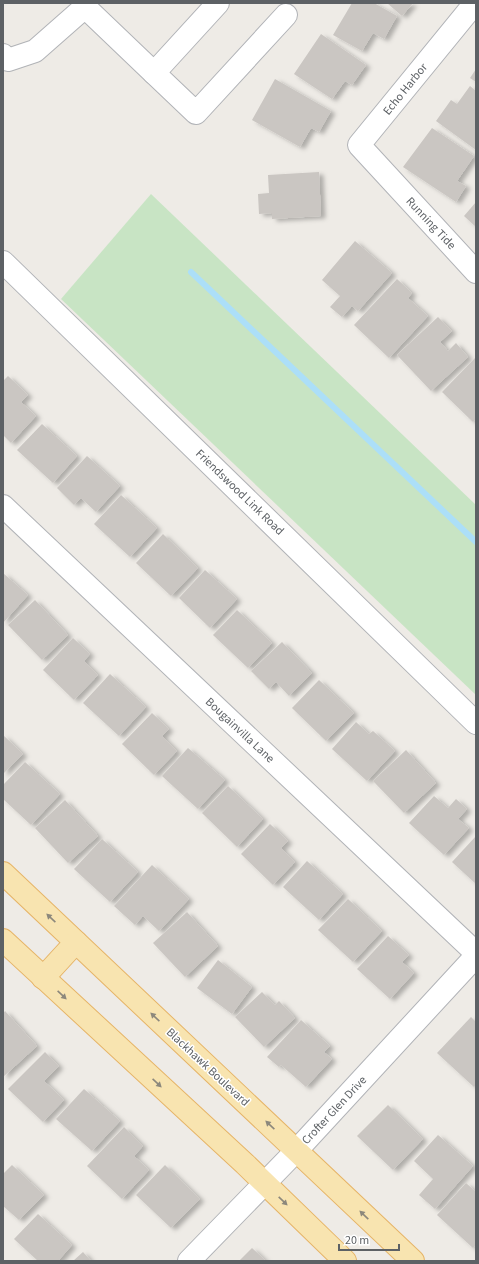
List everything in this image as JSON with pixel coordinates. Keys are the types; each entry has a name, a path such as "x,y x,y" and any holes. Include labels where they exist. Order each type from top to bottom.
{"main road":[{"name":"Blackhawk Boulevard","path":"3,873 413,1261"},
{"path":"3,940 265,1184 345,1261"},
{"path":"43,978 76,942"}],"street":[{"path":"154,72 218,3"},
{"name":"Echo Harbor","path":"385,174 359,145 475,3"},
{"path":"3,55 8,60 35,51 85,7 196,113 286,15"},
{"name":"Running Tide","path":"385,174 476,272"},
{"name":"Friendswood Link Road","path":"3,262 46,302 476,723"},
{"name":"Bougainvilla Lane","path":"3,506 476,953"},
{"name":"Crofter Glen Drive","path":"189,1261 297,1150 476,956"}],"green space":[{"path":"151,194 476,505 476,695 61,299"}],"building":[{"path":"352,3 374,3 397,16 384,39 373,33 362,51 333,35"},
{"path":"387,3 413,3 402,16"},
{"path":"321,34 366,65 352,85 345,81 332,99 294,74"},
{"path":"476,69 476,82 470,78"},
{"path":"275,79 331,111 319,132 311,128 300,147 252,120"},
{"path":"470,86 476,91 476,150 436,121 451,100 457,104"},
{"path":"432,128 474,156 457,181 466,186 456,202 403,167"},
{"path":"319,172 321,216 272,219 272,213 259,214 258,194 269,193 268,175"},
{"path":"476,202 476,227 464,216"},
{"path":"355,241 392,273 358,311 352,306 342,317 330,307 340,296 322,280"},
{"path":"397,279 412,293 408,298 428,316 389,358 354,325"},
{"path":"438,317 452,331 440,342 448,351 456,343 468,357 431,391 397,355"},
{"path":"476,357 476,419 473,422 442,392"},
{"path":"8,376 28,395 21,402 36,416 11,443 3,435 3,381"},
{"path":"42,424 77,456 53,483 17,450"},
{"path":"87,456 120,486 96,512 81,498 74,505 57,488"},
{"path":"121,495 157,528 130,557 94,524"},
{"path":"163,534 198,568 171,596 136,563"},
{"path":"205,570 237,599 210,628 179,598"},
{"path":"3,573 28,595 3,623"},
{"path":"35,600 68,635 42,660 8,625"},
{"path":"237,610 272,643 248,668 213,635"},
{"path":"73,638 90,654 84,661 98,675 74,700 43,670"},
{"path":"282,642 312,673 289,696 276,682 269,689 251,671"},
{"path":"110,674 146,707 119,736 83,703"},
{"path":"319,680 354,713 326,741 292,708"},
{"path":"152,713 169,729 162,736 177,751 154,775 122,744"},
{"path":"356,722 369,734 373,731 395,751 367,781 332,749"},
{"path":"3,735 23,754 3,774"},
{"path":"188,748 225,780 198,809 162,776"},
{"path":"406,750 436,783 404,813 373,781"},
{"path":"25,762 60,794 31,825 3,799 3,785"},
{"path":"228,786 263,819 237,847 202,813"},
{"path":"434,796 448,808 456,799 467,809 458,819 469,828 444,855 409,823"},
{"path":"65,800 98,836 68,863 35,828"},
{"path":"270,824 288,841 281,848 295,862 273,885 241,854"},
{"path":"476,836 476,884 452,862"},
{"path":"102,839 138,872 110,902 74,869"},
{"path":"307,861 343,894 319,920 283,887"},
{"path":"152,865 189,899 159,931 143,916 135,925 114,906"},
{"path":"348,899 382,931 353,962 318,930"},
{"path":"187,912 218,946 185,977 153,943"},
{"path":"388,936 409,955 402,962 414,973 390,999 357,969"},
{"path":"218,960 252,987 232,1014 197,988"},
{"path":"262,992 275,1005 279,1001 295,1018 264,1047 235,1017"},
{"path":"5,1011 37,1046 3,1077 3,1014"},
{"path":"471,1017 476,1022 476,1085 474,1087 437,1053"},
{"path":"301,1020 330,1046 324,1052 332,1059 306,1087 281,1065 279,1067 267,1057"},
{"path":"45,1052 59,1066 44,1081 64,1100 43,1122 8,1089"},
{"path":"84,1089 120,1121 92,1151 56,1119"},
{"path":"388,1105 423,1139 393,1170 357,1136"},
{"path":"124,1127 143,1146 134,1156 149,1170 122,1199 87,1166"},
{"path":"438,1135 473,1166 435,1209 419,1195 433,1179 414,1161"},
{"path":"12,1165 44,1195 19,1220 3,1206 3,1174"},
{"path":"165,1165 200,1199 171,1228 136,1195"},
{"path":"466,1183 476,1192 476,1245 473,1248 437,1215"},
{"path":"38,1214 72,1245 58,1261 38,1261 14,1239"},
{"path":"252,1248 266,1261 239,1261"},
{"path":"83,1252 91,1261 73,1261"}],"waterway":[{"path":"191,272 476,542"}]}
